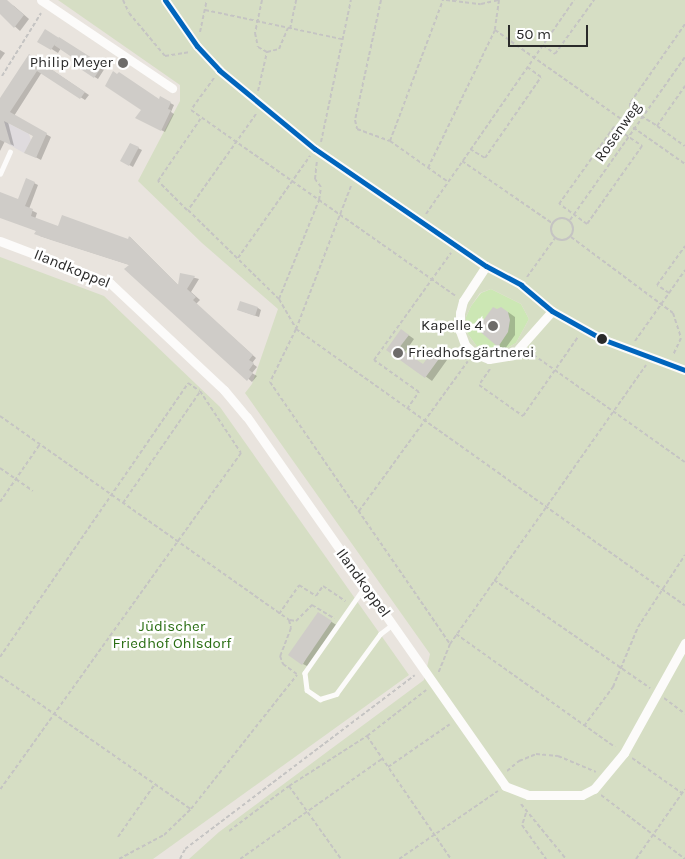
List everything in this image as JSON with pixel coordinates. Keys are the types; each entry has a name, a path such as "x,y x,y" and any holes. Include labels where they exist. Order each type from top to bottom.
{"street":[{"path":"165,0 194,49 317,150 486,266 521,285 552,311 584,329 685,370"},
{"path":"44,2 172,88"},
{"name":"Ilandkoppel","path":"0,241 110,283 234,400 506,784"},
{"path":"486,266 463,301 460,331 465,345 474,353 496,359 513,355 552,311"},
{"path":"506,784 528,795 582,795 594,789 606,777 624,753 685,643"}],"lane":[{"path":"0,174 10,152"},
{"path":"365,586 305,673 305,685 310,694 324,699 333,696 380,634 392,624"}],"path":[{"path":"123,0 129,13 165,56 194,49 207,0"},
{"path":"262,0 255,41 267,52"},
{"path":"267,52 281,48 289,28 296,0"},
{"path":"279,299 319,200 321,187 315,179 317,150 343,39 350,0"},
{"path":"381,0 355,120 357,129 390,141 448,181"},
{"path":"390,141 444,0 481,4 499,0 495,30 428,168"},
{"path":"420,222 574,0"},
{"path":"543,45 555,54 594,0"},
{"path":"2,76 44,2"},
{"path":"205,10 343,39"},
{"path":"685,24 630,103 630,109 685,146"},
{"path":"495,30 685,164"},
{"path":"188,210 236,142 259,104 267,52"},
{"name":"Rosenweg","path":"570,220 685,57"},
{"path":"470,149 484,158 541,77 527,67"},
{"path":"220,70 191,110 463,301"},
{"path":"657,126 685,86"},
{"path":"202,118 158,181 279,299 296,329 685,605"},
{"path":"614,127 642,146 587,224 574,214 559,204 614,127"},
{"path":"238,258 292,181 317,150"},
{"path":"462,161 552,223"},
{"path":"355,177 296,329 270,382 450,644"},
{"path":"558,218 570,220 574,226 571,237 562,241 555,238 551,230 552,223 558,218"},
{"path":"571,237 662,302 673,314 681,338"},
{"path":"521,285 555,238"},
{"path":"407,409 419,392 374,360 456,246"},
{"path":"669,292 657,285 685,246"},
{"path":"630,349 685,270"},
{"path":"496,359 478,385 523,416 584,329"},
{"path":"669,364 681,338 685,336"},
{"path":"522,347 685,462"},
{"path":"359,510 474,353"},
{"path":"229,831 289,786 367,736 434,684 456,634 652,357"},
{"path":"0,657 188,383 200,391 241,453 53,713 0,790"},
{"path":"123,503 200,391"},
{"path":"0,416 279,614 289,620 296,621 312,605 340,622"},
{"path":"0,502 40,444"},
{"path":"0,468 33,491"},
{"path":"584,726 622,670 638,627 685,554"},
{"path":"494,580 685,714"},
{"path":"279,614 299,585 316,596 323,586 351,606"},
{"path":"289,620 291,628 280,656 283,664 298,674"},
{"path":"456,634 584,726 682,793"},
{"path":"180,859 185,849 423,669"},
{"path":"119,859 164,835 191,809 255,732 291,678 305,673"},
{"path":"0,676 191,809"},
{"path":"387,768 458,718"},
{"path":"367,736 387,768 451,859"},
{"path":"399,859 506,784 519,761 536,754 558,756 606,777"},
{"path":"240,859 382,759"},
{"path":"118,837 156,784"},
{"path":"506,784 526,813 534,818 566,859"},
{"path":"289,786 341,859"},
{"path":"594,789 685,859"},
{"path":"636,859 685,790"},
{"path":"526,813 522,825 546,859"}],"shaded area":[{"path":"0,119 29,134 31,140 24,153 8,144"}],"green space":[{"path":"58,0 685,0 685,859 189,859 219,832 424,680 430,654 245,393 252,384 278,309 202,243 138,181 180,101 180,85","holes":["491,289 521,304 529,319 516,343 498,353 488,353 478,348 465,330 466,317 480,293"]},
{"name":"Jüdischer Friedhof Ohlsdorf","path":"0,257 104,296 220,407 409,675 153,859 0,859"},
{"path":"491,289 521,304 529,319 516,343 498,353 488,353 478,348 465,330 466,317 471,306 481,293"}],"building":[{"path":"0,0 7,0 24,15 14,28 0,14"},
{"path":"45,29 59,38 51,50 37,42"},
{"path":"59,37 103,65 94,78 73,64 76,60 54,45"},
{"path":"29,54 85,92 80,99 37,71 10,112 47,133 36,158 24,153 33,136 4,121 11,145 0,140 0,98"},
{"path":"113,71 117,74 119,72 159,99 160,96 171,102 168,109 171,110 161,131 135,118 141,110 105,86"},
{"path":"130,143 139,147 129,166 120,161"},
{"path":"26,178 35,182 25,206 33,209 31,216 58,226 62,215 128,239 129,236 178,285 180,273 195,276 187,289 196,297 193,300 253,355 249,360 254,363 249,370 253,373 247,381 124,269 129,265 34,234 36,231 0,218 0,192 18,199"},
{"path":"240,301 258,307 255,316 237,310"},
{"name":"Kapelle 4","path":"493,307 497,309 501,307 508,312 510,320 508,332 498,347 477,329"},
{"name":"Friedhofsgärtnerei","path":"401,329 409,335 399,348 423,364 433,350 441,356 425,378 386,350"},
{"path":"318,612 332,621 302,665 288,655"}],"transit line":[{"path":"165,0 197,46 219,70 315,149 486,266 521,285 552,311 602,339 685,370"}],"place":[{"name":"Philip Meyer","path":"123,63"},
{"name":"Kapelle 4","path":"493,326"},
{"name":"Friedhofsgärtnerei","path":"398,353"}]}
